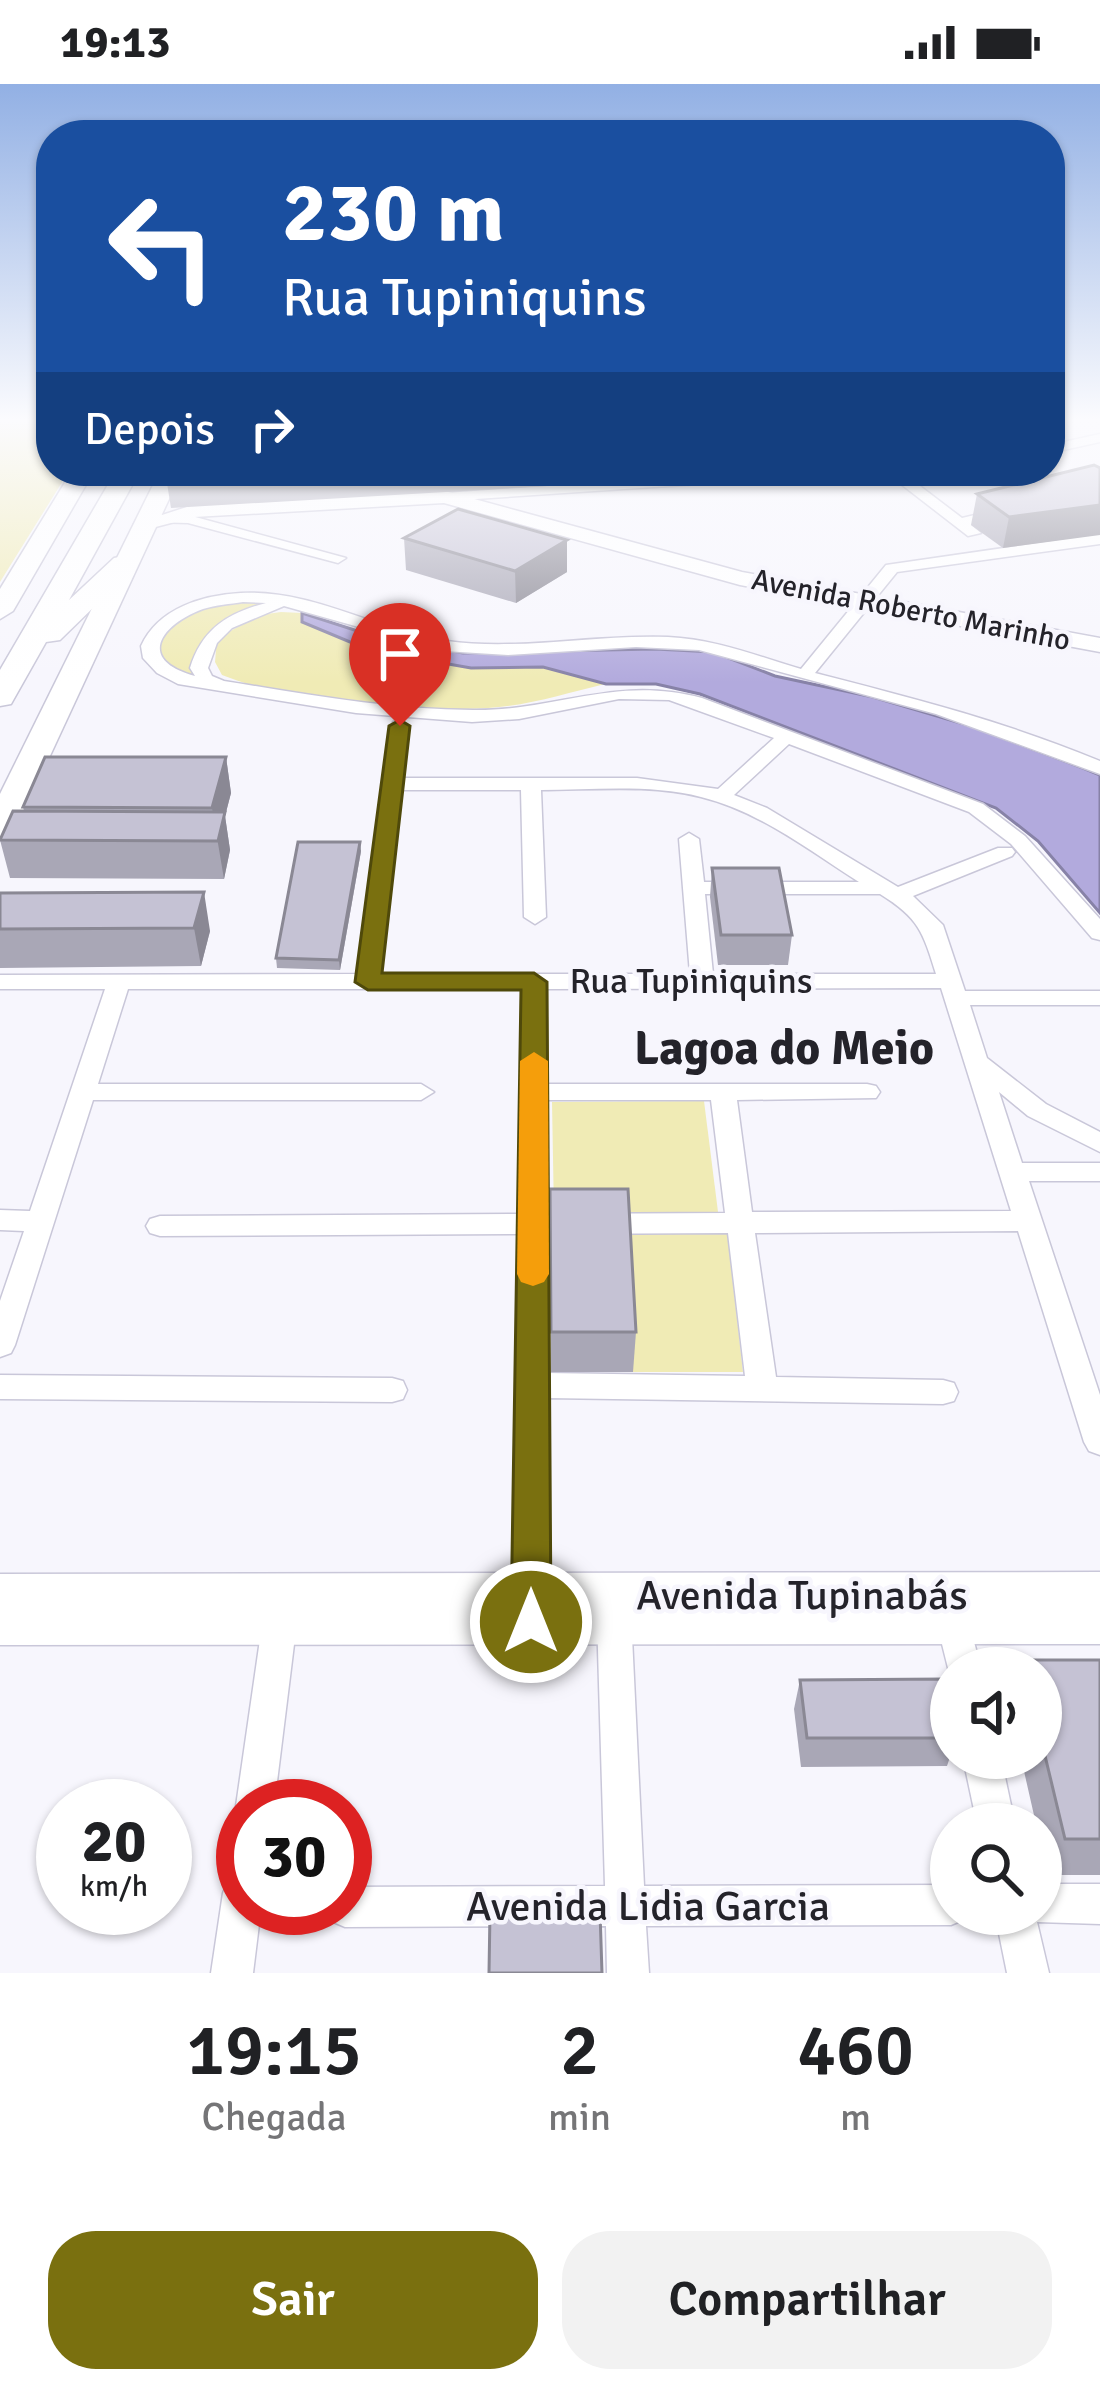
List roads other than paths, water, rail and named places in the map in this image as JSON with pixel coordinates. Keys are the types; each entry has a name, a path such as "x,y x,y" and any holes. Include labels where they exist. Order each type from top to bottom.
{"highway":[{"path":"0,697 109,506"},
{"path":"18,663 124,564"}],"main road":[{"path":"0,611 62,506"},
{"path":"0,827 154,506"},
{"name":"Avenida Roberto Marinho","path":"146,524 193,511 280,506"},
{"name":"Avenida Roberto Marinho","path":"478,506 740,578 1100,645"},
{"path":"51,524 61,532 91,538 146,524"},
{"name":"Avenida Tupinabás","path":"955,1628 1100,1594"},
{"name":"Avenida Tupinabás","path":"0,1596 281,1608 614,1609 955,1628 1100,1622"},
{"name":"Avenida Tupinabás","path":"0,1623 281,1608"}],"street":[{"path":"938,506 998,552"},
{"path":"960,523 1024,507"},
{"path":"146,524 188,519 338,558"},
{"path":"810,669 861,600 899,565 1100,539"},
{"path":"1100,768 957,715 796,674 724,650 662,644 522,650 452,647 420,642 298,604 240,597 191,607 165,621 150,649 158,670 224,688 356,708 472,716 519,714 619,694 658,694 696,702 976,808 1010,832 1100,934"},
{"path":"165,621 238,616 298,604"},
{"path":"224,688 205,679 199,668 218,628 238,616"},
{"path":"165,621 188,631 202,655"},
{"path":"368,982 400,726"},
{"path":"722,796 781,742"},
{"path":"393,784 637,784 722,796 760,812 892,891 932,925 1100,1442"},
{"path":"531,784 535,916"},
{"path":"689,838 702,981"},
{"path":"693,888 892,891 1005,852"},
{"name":"Rua Tupiniquins","path":"0,982 702,981 1100,998"},
{"path":"0,1346 119,982"},
{"path":"531,1609 534,982"},
{"path":"978,1063 1036,1110 1100,1143"},
{"path":"83,1092 421,1092"},
{"path":"533,1092 867,1092"},
{"path":"724,1092 762,1389"},
{"path":"1013,1172 1100,1172"},
{"path":"0,1220 41,1221"},
{"path":"160,1226 1029,1221"},
{"path":"532,1385 944,1392"},
{"path":"0,1387 392,1390"},
{"path":"259,1779 281,1608"},
{"path":"614,1609 628,1973"},
{"path":"1062,1904 1100,1904"},
{"name":"Avenida Lidia Garcia","path":"372,1907 930,1905"},
{"path":"232,1973 237,1935"},
{"path":"1020,1935 1028,1973"}],"district":[{"name":"Lagoa do Meio","path":"784,1048"}]}
